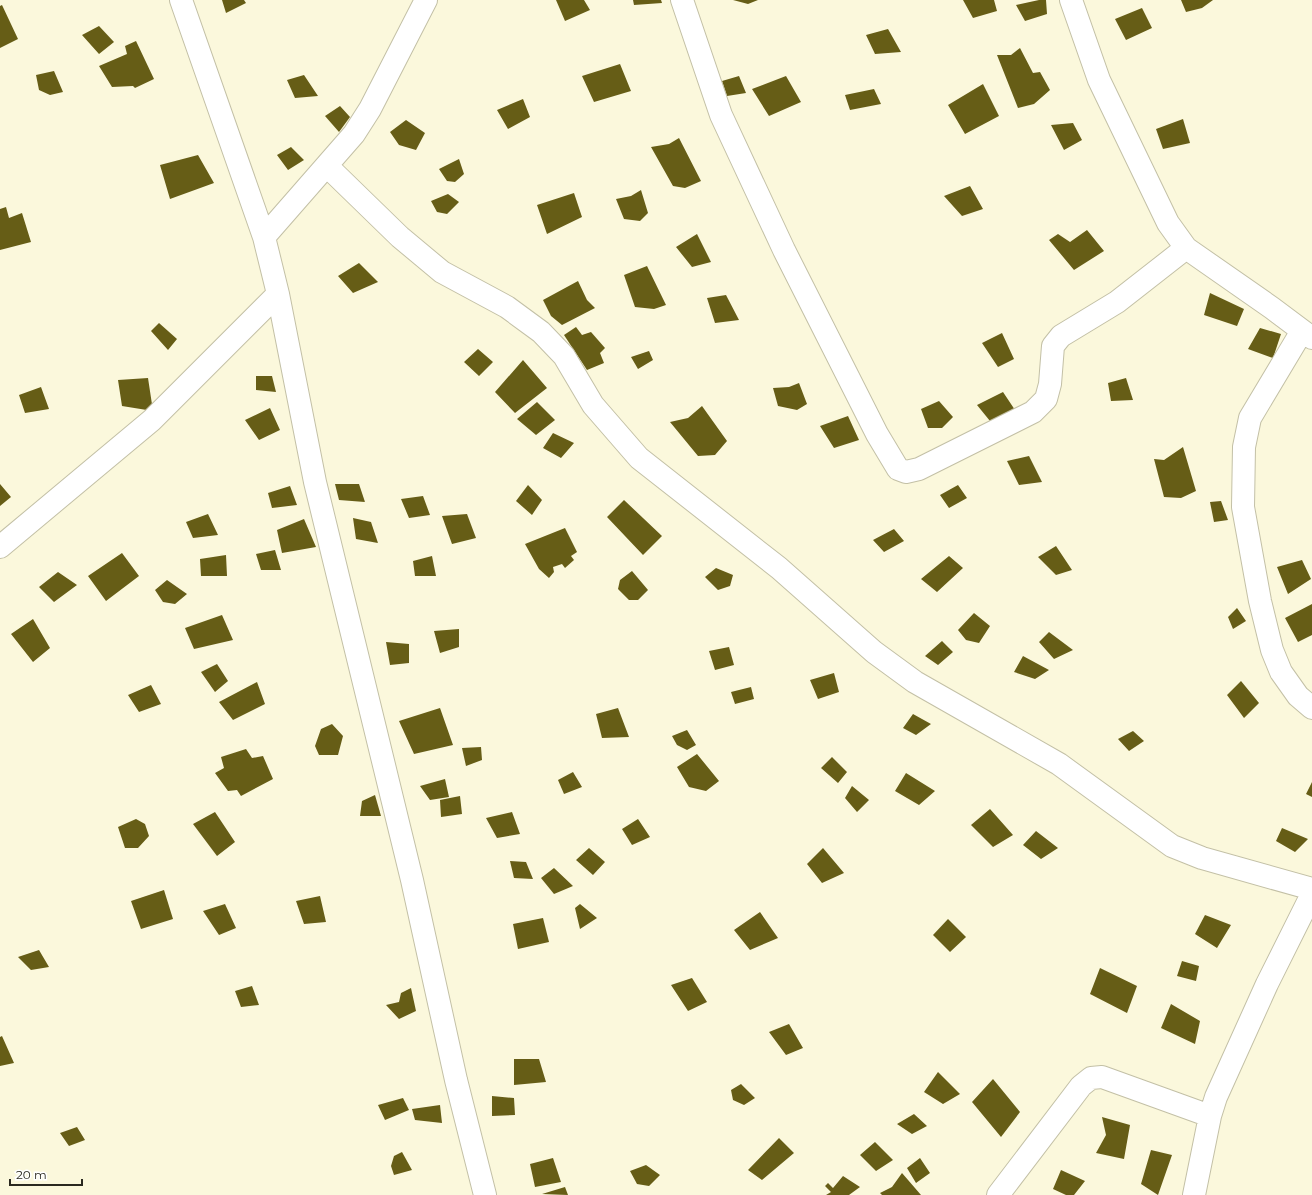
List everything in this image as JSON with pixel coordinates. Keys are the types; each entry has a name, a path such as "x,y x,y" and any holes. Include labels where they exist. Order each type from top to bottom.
{"street":[{"path":"180,0 264,236 278,294 315,482 412,880 456,1080 485,1195"},
{"path":"264,236 354,134 370,110 426,0"},
{"path":"682,0 721,115 784,250 877,434 898,469 906,472 919,469 1033,412 1046,399 1050,384 1053,346 1061,336 1117,302 1186,248"},
{"path":"1072,0 1099,80 1168,223 1186,248 1307,335 1250,418 1244,447 1243,507 1260,601 1272,650 1281,672 1298,696 1312,708"},
{"path":"327,166 400,237 442,272 507,307 541,332 564,356 594,405 639,458 779,568 874,652 915,682 1059,764 1172,846 1202,858 1312,889"},
{"path":"0,547 152,420 278,294"},
{"path":"1194,1195 1210,1116 1216,1097 1267,984 1312,894"},
{"path":"998,1195 1081,1086 1091,1078 1102,1077 1210,1116"}],"building":[{"path":"222,0 244,0 246,3 226,13"},
{"path":"556,0 584,0 590,10 565,21"},
{"path":"633,0 661,0 662,3 634,5"},
{"path":"733,0 758,0 748,4"},
{"path":"963,0 994,0 997,11 973,18"},
{"path":"1046,0 1047,14 1025,21 1016,5"},
{"path":"1181,0 1213,0 1202,8 1186,12"},
{"path":"2,5 18,39 0,48 0,6"},
{"path":"1142,8 1152,28 1126,40 1115,19"},
{"path":"99,26 114,42 99,54 82,35"},
{"path":"888,29 901,52 875,54 866,35"},
{"path":"136,41 154,79 135,88 133,86 112,87 99,66 127,54 125,46"},
{"path":"1020,48 1033,73 1040,72 1050,90 1034,104 1018,108 997,55 1011,55"},
{"path":"620,64 631,91 594,102 582,76"},
{"path":"54,71 63,92 50,95 39,90 36,75"},
{"path":"304,75 318,96 295,98 287,80"},
{"path":"739,76 746,93 727,96 722,81"},
{"path":"786,76 801,102 769,116 752,89"},
{"path":"983,84 999,116 965,134 948,105"},
{"path":"874,89 881,104 850,110 845,95"},
{"path":"523,99 530,117 508,129 497,110"},
{"path":"340,106 350,117 339,132 325,116"},
{"path":"1183,119 1190,143 1163,149 1156,129"},
{"path":"406,120 425,133 416,150 399,145 390,132"},
{"path":"1073,123 1082,140 1064,150 1051,125"},
{"path":"679,138 701,181 685,188 673,186 651,147 669,144"},
{"path":"291,147 304,160 288,170 277,155"},
{"path":"198,155 214,183 170,199 160,165"},
{"path":"459,159 464,174 455,182 447,181 439,169"},
{"path":"970,186 983,209 962,216 944,196"},
{"path":"641,190 648,213 640,221 624,219 616,199 631,196"},
{"path":"574,193 582,217 547,234 537,205"},
{"path":"448,194 459,202 447,214 437,212 431,201"},
{"path":"6,207 9,218 22,213 31,242 0,250 0,209"},
{"path":"1087,230 1104,251 1074,270 1049,240 1058,234 1070,242"},
{"path":"697,234 711,262 692,267 676,247"},
{"path":"359,263 378,282 353,293 338,276"},
{"path":"647,266 666,305 654,309 635,307 624,275"},
{"path":"578,281 587,300 595,308 562,325 551,316 543,300"},
{"path":"1210,293 1244,309 1237,326 1204,315"},
{"path":"726,295 739,320 715,323 707,298"},
{"path":"159,323 177,339 168,350 151,331"},
{"path":"576,327 582,335 591,332 605,348 600,353 604,363 587,370 564,335"},
{"path":"1260,328 1281,334 1273,358 1248,349"},
{"path":"1002,333 1014,359 998,367 982,343"},
{"path":"478,349 493,362 479,376 464,362"},
{"path":"649,351 653,360 638,369 631,357"},
{"path":"523,360 547,388 515,413 495,392"},
{"path":"256,376 272,376 276,392 256,390"},
{"path":"148,378 153,411 122,406 118,380"},
{"path":"1126,378 1133,400 1111,401 1108,383"},
{"path":"799,383 807,404 797,410 778,406 773,388 789,387"},
{"path":"41,387 49,409 25,413 19,395"},
{"path":"1003,392 1015,410 990,421 977,405"},
{"path":"939,401 953,417 942,428 928,428 921,409"},
{"path":"537,402 555,420 536,435 517,419"},
{"path":"702,406 727,441 715,455 698,456 670,422 688,418"},
{"path":"270,408 280,430 259,440 245,420"},
{"path":"848,416 859,440 834,448 820,426"},
{"path":"553,433 574,443 561,458 543,448"},
{"path":"1183,447 1196,491 1181,498 1164,497 1154,459 1164,460"},
{"path":"1029,456 1042,482 1019,485 1007,461"},
{"path":"0,484 11,497 0,506"},
{"path":"335,484 359,484 365,502 339,500"},
{"path":"528,485 542,500 532,515 516,501"},
{"path":"958,485 967,498 949,508 940,495"},
{"path":"290,486 297,505 272,508 268,493"},
{"path":"423,496 430,515 409,518 401,499"},
{"path":"624,500 662,536 643,555 607,517"},
{"path":"1221,501 1228,520 1214,522 1210,502"},
{"path":"208,514 218,535 193,538 186,522"},
{"path":"467,514 476,538 452,544 442,516"},
{"path":"353,518 371,522 378,543 356,539"},
{"path":"304,519 316,547 282,553 277,530"},
{"path":"565,528 577,552 571,556 574,560 565,568 562,564 553,567 554,572 549,578 539,569 525,544"},
{"path":"894,529 904,541 884,552 873,540"},
{"path":"1056,546 1072,570 1056,575 1038,557"},
{"path":"275,550 281,570 261,570 256,554"},
{"path":"122,553 139,576 106,601 88,576"},
{"path":"226,555 227,576 201,576 200,559"},
{"path":"432,556 436,576 415,576 413,561"},
{"path":"949,556 963,568 937,592 921,579"},
{"path":"1302,560 1311,579 1288,594 1277,567"},
{"path":"716,568 733,575 730,586 718,590 705,577"},
{"path":"632,571 648,590 638,600 629,600 618,589 620,580"},
{"path":"58,572 77,585 54,602 39,587"},
{"path":"167,580 187,594 175,604 163,602 155,590"},
{"path":"1312,604 1312,635 1298,642 1285,618"},
{"path":"1237,608 1246,621 1233,629 1228,617"},
{"path":"974,613 990,626 979,643 966,640 958,630"},
{"path":"222,615 233,640 194,649 185,628"},
{"path":"33,619 50,648 33,662 11,634"},
{"path":"459,629 459,647 440,653 434,631"},
{"path":"1049,632 1073,650 1054,659 1039,642"},
{"path":"942,641 953,652 938,665 925,656"},
{"path":"386,642 409,644 409,663 390,665"},
{"path":"729,647 734,665 715,670 709,651"},
{"path":"1023,656 1049,670 1035,679 1014,672"},
{"path":"217,664 228,681 215,692 201,672"},
{"path":"834,673 839,692 818,699 810,680"},
{"path":"1241,681 1259,703 1244,718 1227,695"},
{"path":"257,682 265,704 233,720 219,702"},
{"path":"151,685 161,704 139,712 128,695"},
{"path":"751,687 754,699 735,704 731,692"},
{"path":"440,708 453,745 414,754 399,721"},
{"path":"618,708 629,737 602,738 596,714"},
{"path":"913,714 931,724 916,735 903,728"},
{"path":"332,724 343,736 338,755 319,755 315,746 321,729"},
{"path":"687,730 696,745 687,750 677,745 672,736"},
{"path":"1133,731 1144,741 1129,751 1118,739"},
{"path":"481,747 482,760 466,766 462,748"},
{"path":"246,749 252,758 263,756 273,779 241,796 237,790 228,791 215,773 224,768 221,757"},
{"path":"697,754 719,781 706,791 689,787 677,767"},
{"path":"832,757 847,772 838,783 821,768"},
{"path":"573,772 582,787 564,794 558,780"},
{"path":"906,773 935,791 919,805 895,791"},
{"path":"445,779 449,797 430,800 420,786"},
{"path":"1312,782 1312,797 1306,794"},
{"path":"852,786 869,800 857,812 845,798"},
{"path":"375,795 381,816 360,816 362,801"},
{"path":"460,796 462,814 441,817 440,800"},
{"path":"990,809 1013,835 993,847 971,825"},
{"path":"215,812 235,842 217,856 193,824"},
{"path":"512,812 520,834 497,838 486,818"},
{"path":"136,819 145,824 149,836 138,848 125,848 118,827"},
{"path":"638,819 650,837 632,845 622,829"},
{"path":"1282,828 1308,839 1295,852 1276,841"},
{"path":"1036,831 1058,848 1041,859 1023,845"},
{"path":"589,848 605,862 593,875 576,860"},
{"path":"823,848 844,873 822,883 807,864"},
{"path":"510,861 526,862 533,879 514,878"},
{"path":"554,868 573,886 554,894 541,878"},
{"path":"164,890 173,919 141,929 131,901"},
{"path":"320,896 326,922 304,924 296,901"},
{"path":"225,904 236,928 219,935 203,911"},
{"path":"580,904 597,918 580,929 575,908"},
{"path":"760,912 778,938 750,950 734,930"},
{"path":"1205,915 1231,925 1217,948 1195,934"},
{"path":"543,918 549,942 518,949 513,924"},
{"path":"948,919 966,937 950,952 933,935"},
{"path":"39,950 49,967 31,970 18,957"},
{"path":"1182,961 1199,966 1196,981 1177,976"},
{"path":"1100,968 1137,986 1127,1013 1090,994"},
{"path":"692,978 707,1002 688,1011 671,985"},
{"path":"252,986 259,1005 241,1007 235,991"},
{"path":"411,988 416,1011 399,1019 386,1005 399,1002 401,993"},
{"path":"1171,1004 1200,1021 1195,1044 1161,1028"},
{"path":"789,1024 803,1048 786,1055 769,1032"},
{"path":"2,1036 14,1063 0,1066 0,1037"},
{"path":"514,1059 539,1059 546,1082 514,1085"},
{"path":"938,1072 960,1094 943,1104 924,1092"},
{"path":"993,1079 1020,1112 1001,1137 972,1102"},
{"path":"741,1084 755,1098 744,1105 733,1100 731,1090"},
{"path":"492,1096 514,1098 515,1115 492,1116"},
{"path":"403,1098 409,1110 385,1120 378,1105"},
{"path":"440,1105 442,1123 415,1120 412,1109"},
{"path":"914,1114 927,1126 912,1134 897,1124"},
{"path":"1102,1117 1130,1125 1124,1159 1096,1153 1106,1135"},
{"path":"77,1127 85,1140 69,1146 60,1133"},
{"path":"779,1138 794,1153 762,1180 748,1170"},
{"path":"875,1142 893,1160 876,1171 860,1155"},
{"path":"1151,1150 1172,1155 1158,1195 1141,1184"},
{"path":"402,1152 412,1170 394,1175 391,1166 394,1156"},
{"path":"553,1158 561,1182 535,1187 530,1164"},
{"path":"920,1158 930,1173 916,1183 907,1168"},
{"path":"646,1165 660,1175 649,1186 637,1184 630,1171"},
{"path":"1061,1170 1085,1181 1074,1195 1066,1195 1053,1189"},
{"path":"902,1173 921,1195 882,1195 880,1193 892,1187"},
{"path":"843,1176 860,1187 849,1195 826,1195 831,1192 825,1186 828,1183 833,1188"},
{"path":"565,1187 568,1195 542,1194"}]}
